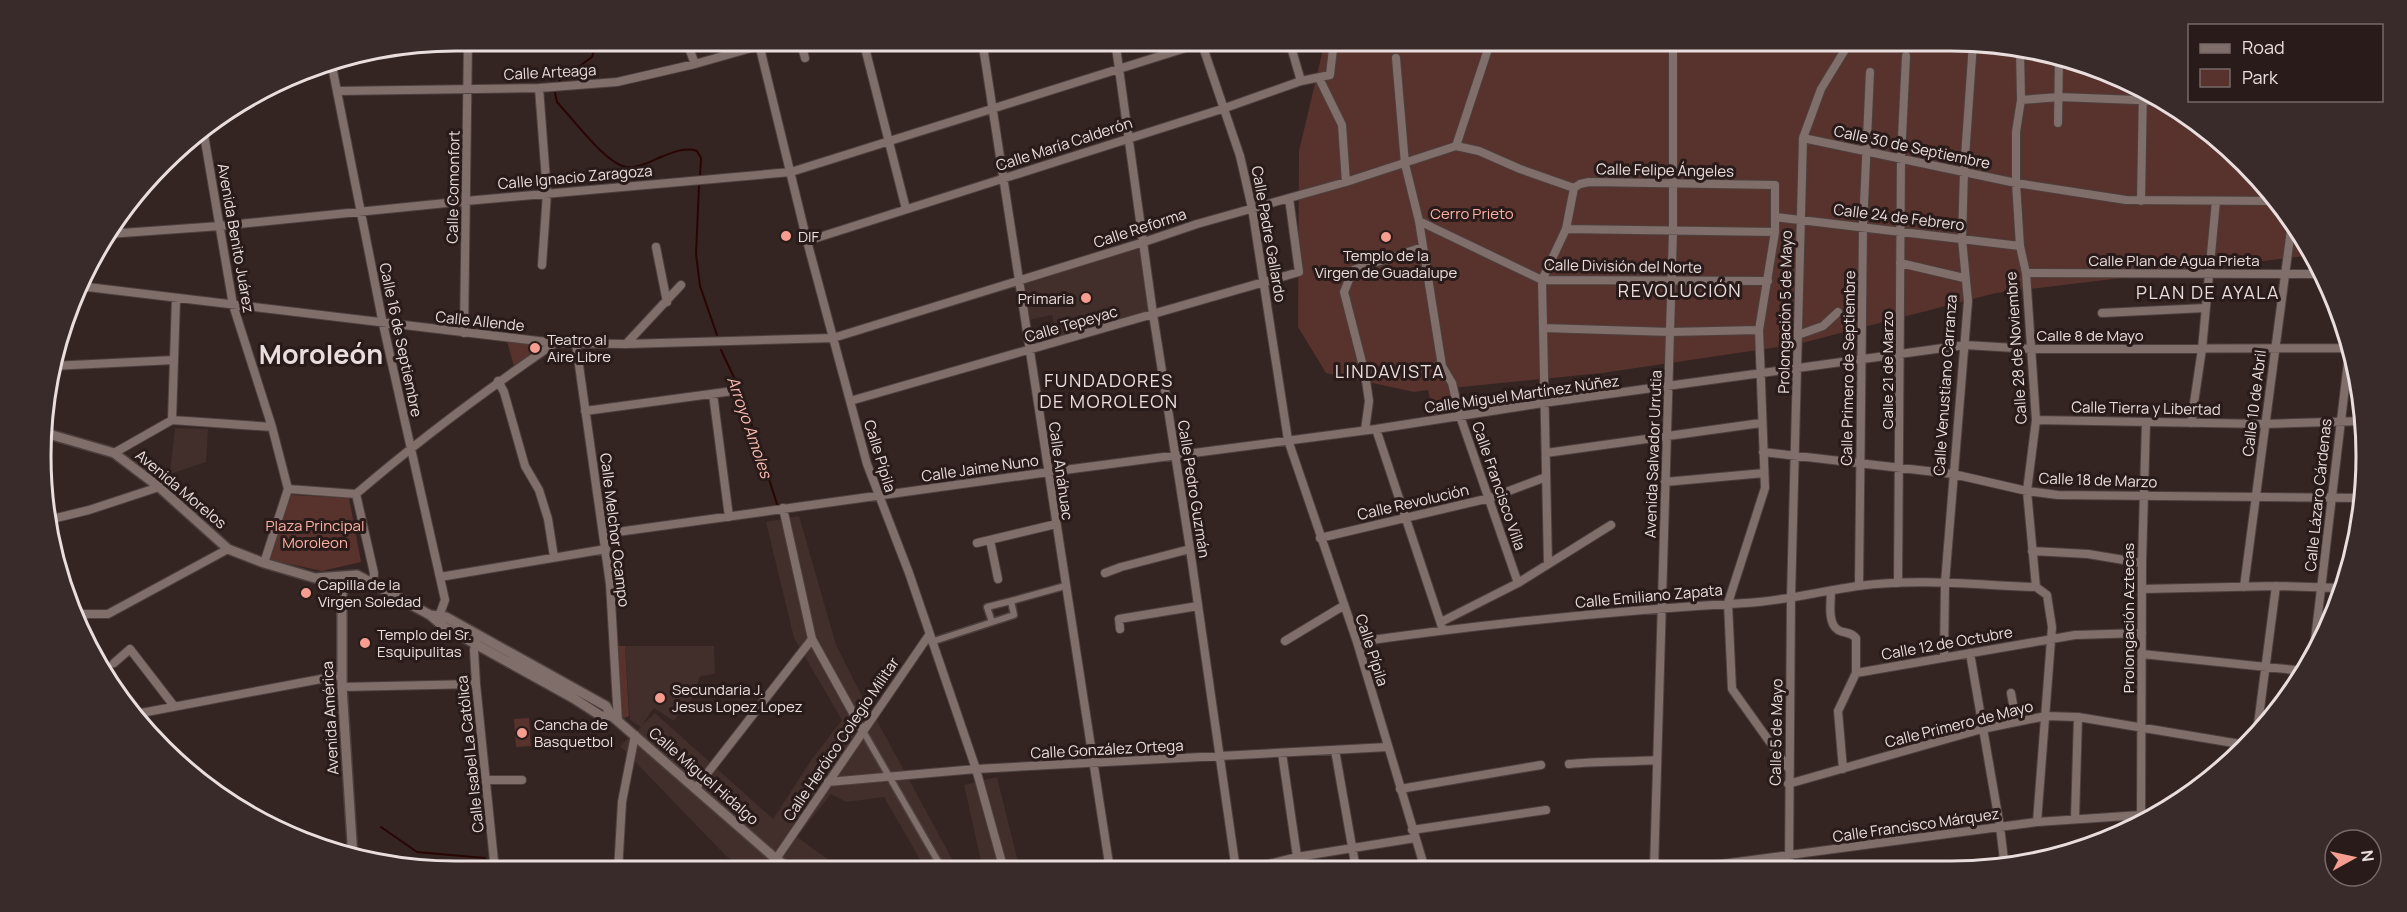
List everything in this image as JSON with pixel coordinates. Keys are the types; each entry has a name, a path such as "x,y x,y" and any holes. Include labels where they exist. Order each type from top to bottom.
{"street":[{"name":"Calle Comonfort","path":"464,333 468,51"},
{"path":"690,51 695,64"},
{"name":"Calle Arteaga","path":"337,91 468,87 539,88 618,82 695,64 735,51"},
{"name":"Calle Pípila","path":"761,51 807,241 878,496 909,573 976,769 1002,861"},
{"path":"803,51 805,58"},
{"path":"866,51 906,210"},
{"name":"Calle Anáhuac","path":"983,51 1109,861"},
{"name":"Calle Pedro Guzmán","path":"1117,51 1153,314 1190,549 1235,861"},
{"name":"Calle Ignacio Zaragoza","path":"118,233 220,226 547,193 792,172 1171,51"},
{"name":"Calle Padre Gallardo","path":"1204,51 1240,156 1252,208 1288,440"},
{"path":"1292,51 1301,81"},
{"name":"Calle María Calderón","path":"807,241 1225,108 1301,81 1330,75 1333,51"},
{"path":"1487,51 1456,146 1479,151 1520,169 1574,188 1566,229 1542,279 1548,564"},
{"name":"Avenida Salvador Urrutia","path":"1654,861 1673,231 1673,51"},
{"name":"Prolongación 5 de Mayo","path":"1791,597 1803,138 1821,88 1844,51"},
{"name":"Calle Venustiano Carranza","path":"1944,658 1945,583 1968,301 1962,239 1972,52"},
{"name":"Calle 21 de Marzo","path":"1898,583 1901,157 1906,56"},
{"name":"Calle 28 de Noviembre","path":"2020,57 2021,100 2016,132 2016,183 2020,246 2026,273 2036,420 2027,491 2036,586 2047,595 2051,610 2046,716 2037,822"},
{"name":"Calle Francisco Villa","path":"1396,58 1405,164 1419,221 1442,366 1452,383 1460,416 1518,583"},
{"path":"2058,123 2059,66"},
{"name":"Calle 16 de Septiembre","path":"333,70 383,324 445,600 435,617"},
{"name":"Calle Primero de Septiembre","path":"1859,586 1863,226 1870,72"},
{"path":"1318,78 1342,125 1346,182"},
{"path":"539,88 547,193 542,265"},
{"path":"2021,100 2059,97 2143,101 2141,201"},
{"name":"Calle 30 de Septiembre","path":"1803,138 2016,183 2141,201 2265,201"},
{"name":"Avenida Benito Juárez","path":"204,139 233,305 272,428 288,489"},
{"name":"Calle Reforma","path":"833,338 1197,224 1405,164 1456,146"},
{"name":"Calle Felipe Ángeles","path":"1574,188 1589,182 1776,185 1775,217"},
{"name":"Calle Tepeyac","path":"850,400 1029,351 1299,272 1289,198"},
{"path":"2191,423 2202,348 2207,275 2216,201"},
{"path":"1775,217 1775,232 1759,330 1765,488 1728,603 1732,688 1789,769"},
{"name":"Calle 24 de Febrero","path":"1775,217 1800,218 2020,246"},
{"name":"Calle División del Norte","path":"1419,221 1542,279 1768,281"},
{"path":"1566,229 1775,232"},
{"name":"Calle 10 de Abril","path":"2244,586 2290,235"},
{"path":"656,247 667,302"},
{"path":"1365,430 1369,401 1365,374 1344,292 1353,270 1423,247"},
{"path":"1900,263 1964,278"},
{"name":"Calle Plan de Agua Prieta","path":"2026,273 2312,274"},
{"path":"626,344 681,285"},
{"name":"Calle Allende","path":"88,287 176,300 555,343 626,344 833,338"},
{"path":"172,420 176,300"},
{"path":"2102,313 2205,308"},
{"path":"1798,335 1823,326 1838,312"},
{"path":"1543,328 1670,332 1759,330"},
{"path":"264,563 288,489 356,494 410,448 498,381 555,343"},
{"name":"Calle Melchor Ocampo","path":"576,344 610,584 615,718"},
{"name":"Calle 8 de Mayo","path":"1759,373 1965,345 2032,349 2341,347"},
{"path":"62,366 174,360"},
{"name":"Calle Lázaro Cárdenas","path":"2316,630 2347,371"},
{"name":"Calle Miguel Martínez Núñez","path":"1288,440 1759,373"},
{"path":"498,381 504,392 525,466 539,490 548,519 554,557"},
{"path":"585,411 733,391"},
{"path":"713,394 729,517"},
{"path":"114,453 172,420 272,428"},
{"name":"Calle Tierra y Libertad","path":"2036,420 2265,424 2354,421"},
{"name":"Prolongación Aztecas","path":"2141,814 2142,563 2146,422"},
{"path":"1546,453 1761,423"},
{"path":"1376,429 1442,626 1518,583 1611,525"},
{"name":"Avenida Morelos","path":"52,435 114,453 159,488 228,549"},
{"name":"Calle Pípila","path":"1288,440 1357,642 1422,861"},
{"name":"Calle Jaime Nuno","path":"603,534 1288,440"},
{"name":"Calle 18 de Marzo","path":"1763,452 1953,474 2027,491 2091,496 2354,498"},
{"path":"1665,482 1764,473"},
{"name":"Calle Revolución","path":"1320,538 1490,498 1546,477"},
{"path":"56,518 159,488"},
{"path":"356,494 374,573 373,583"},
{"path":"783,508 812,639 938,861"},
{"path":"977,543 1056,524"},
{"path":"990,540 998,579"},
{"path":"83,614 108,614 228,549"},
{"name":"Calle Miguel Hidalgo","path":"228,549 264,563 315,578 357,575 477,640 601,716 615,718 779,861"},
{"path":"440,577 606,549"},
{"path":"1105,573 1190,549"},
{"path":"2032,551 2088,554 2142,563"},
{"name":"Avenida América","path":"342,577 342,687 352,847"},
{"name":"Calle Emiliano Zapata","path":"1357,642 1442,626 1662,607 1745,603 1859,586 1945,583 2036,586"},
{"path":"992,622 987,607 1065,586"},
{"path":"2142,589 2244,586 2334,588"},
{"path":"2259,718 2276,586"},
{"path":"1831,591 1833,625 1839,630 1852,633 1856,638 1856,673 1838,711 1843,769"},
{"name":"Calle 5 de Mayo","path":"1789,861 1791,597"},
{"path":"930,638 1014,615 1011,601"},
{"path":"1120,629 1119,619 1198,606"},
{"path":"1285,641 1343,606"},
{"name":"Calle 12 de Octubre","path":"1856,673 2075,635 2142,633"},
{"name":"Calle Heróico Colegio Militar","path":"776,859 863,731 930,638"},
{"path":"695,789 812,639"},
{"name":"Calle Isabel La Católica","path":"477,640 476,684 494,861"},
{"path":"114,663 130,650 174,706"},
{"path":"1970,653 2004,858"},
{"path":"2142,654 2295,670"},
{"path":"143,713 342,675"},
{"path":"342,687 476,684"},
{"path":"2011,693 2016,721"},
{"name":"Calle Primero de Mayo","path":"1788,784 1982,729 2046,716 2078,717 2236,743"},
{"path":"2075,819 2078,717"},
{"path":"619,861 622,802 635,735"},
{"name":"Calle González Ortega","path":"828,782 976,769 1388,747"},
{"path":"1335,750 1354,861"},
{"path":"1282,753 1298,861"},
{"path":"1569,764 1657,760"},
{"path":"1400,789 1541,765"},
{"path":"486,780 522,780"},
{"path":"1281,861 1546,810"},
{"name":"Calle Francisco Márquez","path":"1749,861 2037,822 2138,815"}],"shaded area":[{"name":"Primaria","path":"1144,242 1153,314 1058,342 1052,315 1024,321 1018,281"},
{"path":"175,428 208,429 206,462 170,474"},
{"path":"799,516 836,645 871,714 857,746 876,719 953,861 921,861 884,797 846,802 831,794 797,837 830,861 734,861 726,856 620,746 641,727 630,720 625,646 714,646 715,674 700,676 688,709 684,707 674,721 654,708 642,725 655,713 773,819 812,759 842,720 794,638 766,522"},
{"path":"997,777 1018,861 981,861 964,785"}],"green space":[{"name":"Cerro Prieto","path":"1323,51 1951,51 2004,54 2081,72 2130,93 2176,119 2218,152 2255,189 2288,231 2303,256 1996,293 1798,344 1602,373 1452,388 1457,415 1434,419 1428,390 1414,392 1326,373 1298,327 1299,151"},
{"path":"506,338 555,343 515,370"},
{"name":"Plaza Principal Moroleon","path":"289,496 349,498 361,562 322,571 271,560"},
{"path":"614,646 625,646 629,716 618,721"},
{"name":"Cancha de Basquetbol","path":"529,718 531,746 516,747 514,719"}],"waterway":[{"name":"Arroyo Amoles","path":"559,81 592,57 594,51"},
{"name":"Arroyo Amoles","path":"555,93 557,102 584,134 618,164 635,167 674,152 693,150 697,151 701,158 700,177"},
{"name":"Arroyo Amoles","path":"699,186 696,254 700,286 717,335"},
{"name":"Arroyo Amoles","path":"721,350 741,392 777,504"},
{"path":"381,827 417,852 485,858"}],"place":[{"name":"DIF","path":"786,236"},
{"name":"Templo de la Virgen de Guadalupe","path":"1386,237"},
{"name":"Primaria","path":"1086,298"},
{"name":"Teatro al Aire Libre","path":"535,348"},
{"name":"Capilla de la Virgen Soledad","path":"306,593"},
{"name":"Templo del Sr. Esquipulitas","path":"365,643"},
{"name":"Secundaria J. Jesus Lopez Lopez","path":"660,698"},
{"name":"Cancha de Basquetbol","path":"522,733"}],"district":[{"name":"REVOLUCIÓN","path":"1680,290"},
{"name":"PLAN DE AYALA","path":"2208,292"},
{"name":"Moroleón","path":"321,353"},
{"name":"LINDAVISTA","path":"1390,371"},
{"name":"FUNDADORES DE MOROLEON","path":"1109,390"}]}
